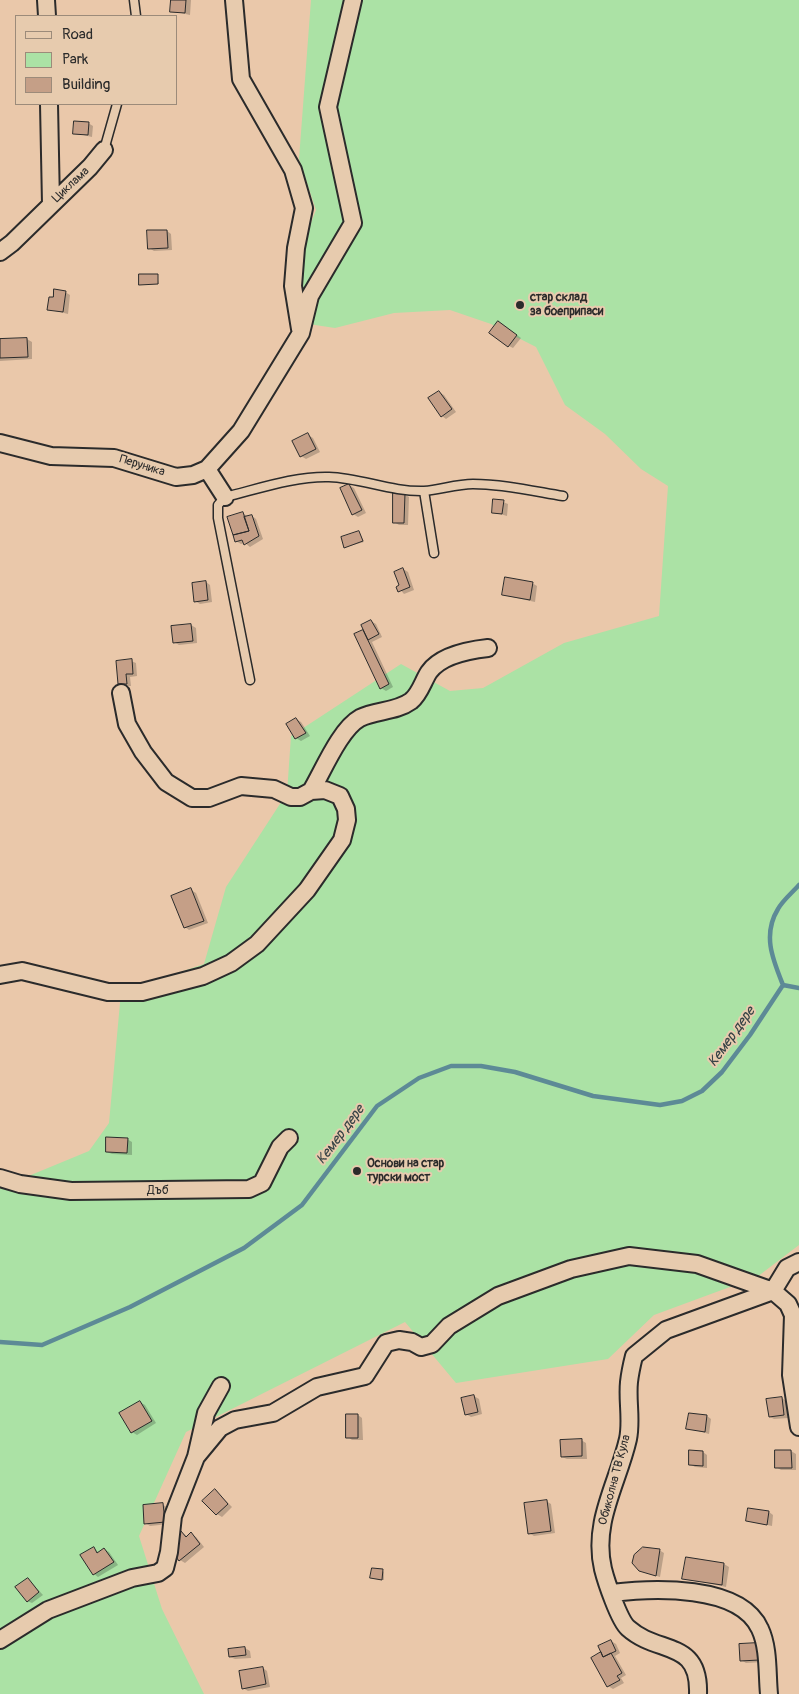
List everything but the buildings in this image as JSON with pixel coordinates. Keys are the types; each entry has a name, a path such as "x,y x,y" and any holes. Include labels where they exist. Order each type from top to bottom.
{"street":[{"path":"46,0 47,15"},
{"path":"234,0 241,79 293,170 304,208 296,248 293,286 297,322 301,333"},
{"path":"224,496 207,470 241,431 301,333 310,296 353,223 328,107 353,0"},
{"path":"49,105 51,204"},
{"name":"Циклама","path":"0,252 12,243 90,167 104,150"},
{"name":"Перуника","path":"0,443 51,456 114,458 176,477 193,475 207,470"},
{"path":"311,791 346,730 359,719 382,710 397,708 412,700 430,670 444,660 469,650 488,648"},
{"path":"0,975 22,971 108,992 142,992 202,976 230,963 257,944 307,890 342,840 347,814 340,796 325,790 311,791 300,797 291,797 274,789 241,786 209,798 192,798 166,782 143,752 127,724 121,693"},
{"name":"Дъб","path":"0,1178 20,1184 71,1191 249,1189 262,1183 280,1147 289,1138"},
{"path":"196,1457 220,1428 235,1420 273,1413 317,1387 365,1376 386,1343 399,1340 412,1342 421,1347 432,1344 449,1326 498,1296 571,1269 629,1256 697,1264 773,1291 788,1304 793,1315 791,1375 799,1427"},
{"path":"773,1291 787,1268 799,1262"},
{"name":"Обиколна ТВ Кула","path":"698,1694 698,1682 694,1666 682,1652 644,1640 626,1626 603,1569 599,1540 606,1505 628,1440 631,1415 629,1383 634,1356 666,1330 773,1291"},
{"path":"0,1640 48,1610 132,1578 158,1574 165,1568 169,1552 173,1516 196,1457 206,1414 221,1386"},
{"path":"612,1592 651,1588 719,1597 752,1615 760,1629 764,1643 769,1694"}],"lane":[{"path":"134,0 136,15"},
{"name":"Циклама","path":"104,150 117,105"},
{"path":"250,680 218,518 218,506 224,496 298,480 328,477 359,479 403,490 424,491 471,484 500,485 563,496"},
{"path":"424,491 434,553"}],"green space":[{"path":"311,0 799,0 799,1245 757,1277 654,1315 608,1359 456,1383 405,1322 186,1432 139,1536 162,1609 204,1694 0,1694 0,1179 14,1182 89,1151 109,1123 121,992 204,964 226,887 287,793 291,736 401,664 450,691 483,688 564,643 659,616 668,486 641,469 605,434 565,405 536,347 491,324 450,310 394,313 335,328 302,323 297,258 316,210 299,159"}],"waterway":[{"path":"783,985 773,957 770,938 771,928 773,919 780,906 799,885"},
{"name":"Кемер дере","path":"0,1342 42,1345 130,1307 244,1248 302,1205 377,1106 419,1078 451,1066 481,1066 515,1072 593,1096 660,1105 682,1101 702,1091 722,1072 750,1035 783,985 799,988"}],"place":[{"name":"стар склад за боеприпаси","path":"520,305"},
{"name":"Основи на стар турски мост","path":"357,1171"}]}
